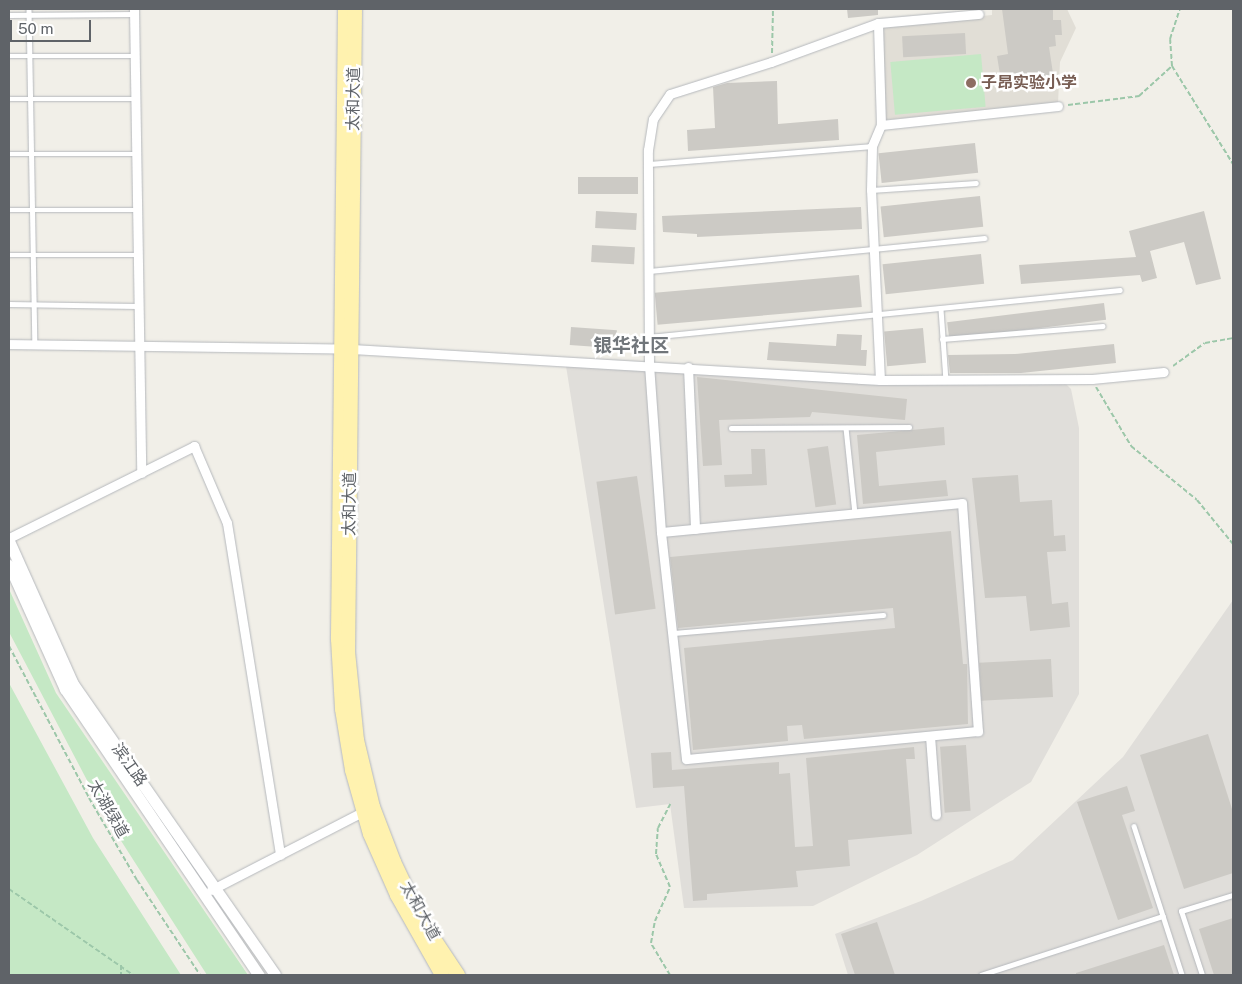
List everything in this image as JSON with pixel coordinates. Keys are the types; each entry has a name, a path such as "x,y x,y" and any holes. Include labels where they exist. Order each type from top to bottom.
{"main road":[{"name":"太和大道","path":"345,9 347,348"},
{"name":"太和大道","path":"355,9 338,648 342,709 368,809 397,896 442,975"},
{"name":"太和大道","path":"368,809 422,921 458,975"}],"street":[{"path":"134,11 137,346 141,473"},
{"path":"661,532 962,503 978,731 686,760 661,532 650,365 649,164 653,119 670,94 771,62 878,23 979,14"},
{"path":"878,23 882,125 872,146 871,190 872,248 880,380"},
{"path":"882,125 1058,106"},
{"path":"9,344 347,348 880,380 1092,378 1164,372"},
{"path":"688,367 695,529"},
{"path":"9,540 194,446 227,523 280,855"},
{"name":"滨江路","path":"9,540 73,684 209,891 275,975"},
{"path":"9,565 65,689 209,891 259,975"},
{"path":"930,736 936,814"},
{"path":"209,891 368,809"}],"lane":[{"path":"29,9 35,345"},
{"path":"9,15 134,11"},
{"path":"9,56 134,56"},
{"path":"9,99 135,99"},
{"path":"649,164 872,146"},
{"path":"9,154 135,154"},
{"path":"871,190 976,183"},
{"path":"9,210 136,210"},
{"path":"649,271 984,238"},
{"path":"9,255 136,255"},
{"path":"649,337 1120,290"},
{"path":"9,304 137,306"},
{"path":"941,309 946,380"},
{"path":"942,339 1102,326"},
{"path":"731,428 909,427"},
{"path":"846,428 855,513"},
{"path":"672,633 883,615"},
{"path":"1134,826 1182,975"},
{"path":"1202,975 1181,911 1233,895"},
{"path":"981,975 1163,916"}],"path":[{"path":"771,62 773,9"},
{"path":"1180,9 1170,39 1172,66 1233,164"},
{"path":"1058,106 1139,96 1172,66"},
{"path":"1164,372 1205,343 1233,338"},
{"path":"1092,378 1131,446 1197,500 1233,544"},
{"name":"太湖绿道","path":"9,646 88,798 137,880 200,975"},
{"path":"670,804 658,828 656,854 670,886 655,921 651,943 670,975"},
{"path":"9,889 121,965 132,975"},
{"path":"121,965 121,975"}],"shaded area":[{"name":"子昂实验小学","path":"992,9 1067,9 1076,28 1060,62 1058,103 884,120 882,26 992,15"},
{"path":"566,366 1065,383 1071,389 1079,428 1079,694 1031,782 917,855 813,906 684,908 670,804 636,808"},
{"path":"1233,600 1233,975 848,975 835,934 921,901 1013,860 1123,757"}],"green space":[{"path":"981,54 986,107 895,115 890,62"},
{"path":"9,589 56,693 248,975 207,975 109,822 9,632"},
{"path":"9,683 93,838 181,975 9,975"}],"building":[{"path":"847,9 878,9 878,15 848,18"},
{"path":"1002,9 1053,9 1053,20 1061,20 1062,35 1055,35 1056,46 1049,47 1054,80 1002,87 997,56 1008,54"},
{"path":"965,33 966,54 903,57 902,36"},
{"path":"777,81 778,124 838,119 839,140 688,151 687,130 715,128 713,87 727,83"},
{"path":"975,143 978,173 882,183 879,153"},
{"path":"578,177 638,177 638,194 578,194"},
{"path":"980,196 983,227 884,237 881,206"},
{"path":"861,207 862,229 697,237 697,234 663,232 662,216"},
{"path":"596,211 637,213 636,230 595,228"},
{"path":"1204,211 1221,279 1196,285 1184,242 1150,251 1157,278 1142,282 1140,275 1021,284 1019,265 1136,257 1129,231"},
{"path":"592,245 635,247 634,264 591,262"},
{"path":"981,254 984,284 886,294 883,264"},
{"path":"859,275 862,307 658,325 655,293"},
{"path":"1104,303 1106,320 949,339 947,322"},
{"path":"571,327 617,330 616,348 570,345"},
{"path":"923,328 926,363 887,366 884,331"},
{"path":"837,334 862,335 861,350 867,350 866,366 767,360 769,342 836,346"},
{"path":"1114,344 1116,363 1021,373 950,373 948,355 1015,354"},
{"path":"697,377 907,399 905,420 812,412 810,417 719,420 722,465 703,466"},
{"path":"944,427 945,445 876,452 879,486 946,480 948,496 863,504 857,435"},
{"path":"828,446 836,504 815,507 807,449"},
{"path":"751,449 765,449 767,485 725,487 724,475 752,474"},
{"path":"1018,475 1020,502 1052,500 1054,536 1065,535 1066,551 1047,552 1052,604 1068,602 1070,627 1030,631 1026,596 985,598 972,478"},
{"path":"637,476 656,609 615,614 596,482"},
{"path":"951,531 963,664 967,664 968,724 804,739 802,725 787,726 788,741 693,750 684,648 895,628 893,608 678,628 670,557"},
{"path":"1051,659 1053,697 981,701 979,663"},
{"path":"1208,734 1233,812 1233,873 1184,889 1140,755"},
{"path":"966,745 971,811 945,813 940,747"},
{"path":"914,747 915,759 906,759 912,834 848,840 850,866 796,871 798,887 707,894 707,900 693,901 684,786 653,788 651,753 671,752 672,770 779,762 779,774 790,773 795,847 813,846 806,758"},
{"path":"1127,786 1135,811 1122,815 1153,908 1118,920 1077,802"},
{"path":"1233,918 1233,975 1214,975 1199,929"},
{"path":"877,922 895,975 855,975 841,934"},
{"path":"1164,945 1174,975 1076,975 1076,973"}],"place":[{"name":"子昂实验小学","path":"971,83"}],"district":[{"name":"银华社区","path":"631,346"}]}
